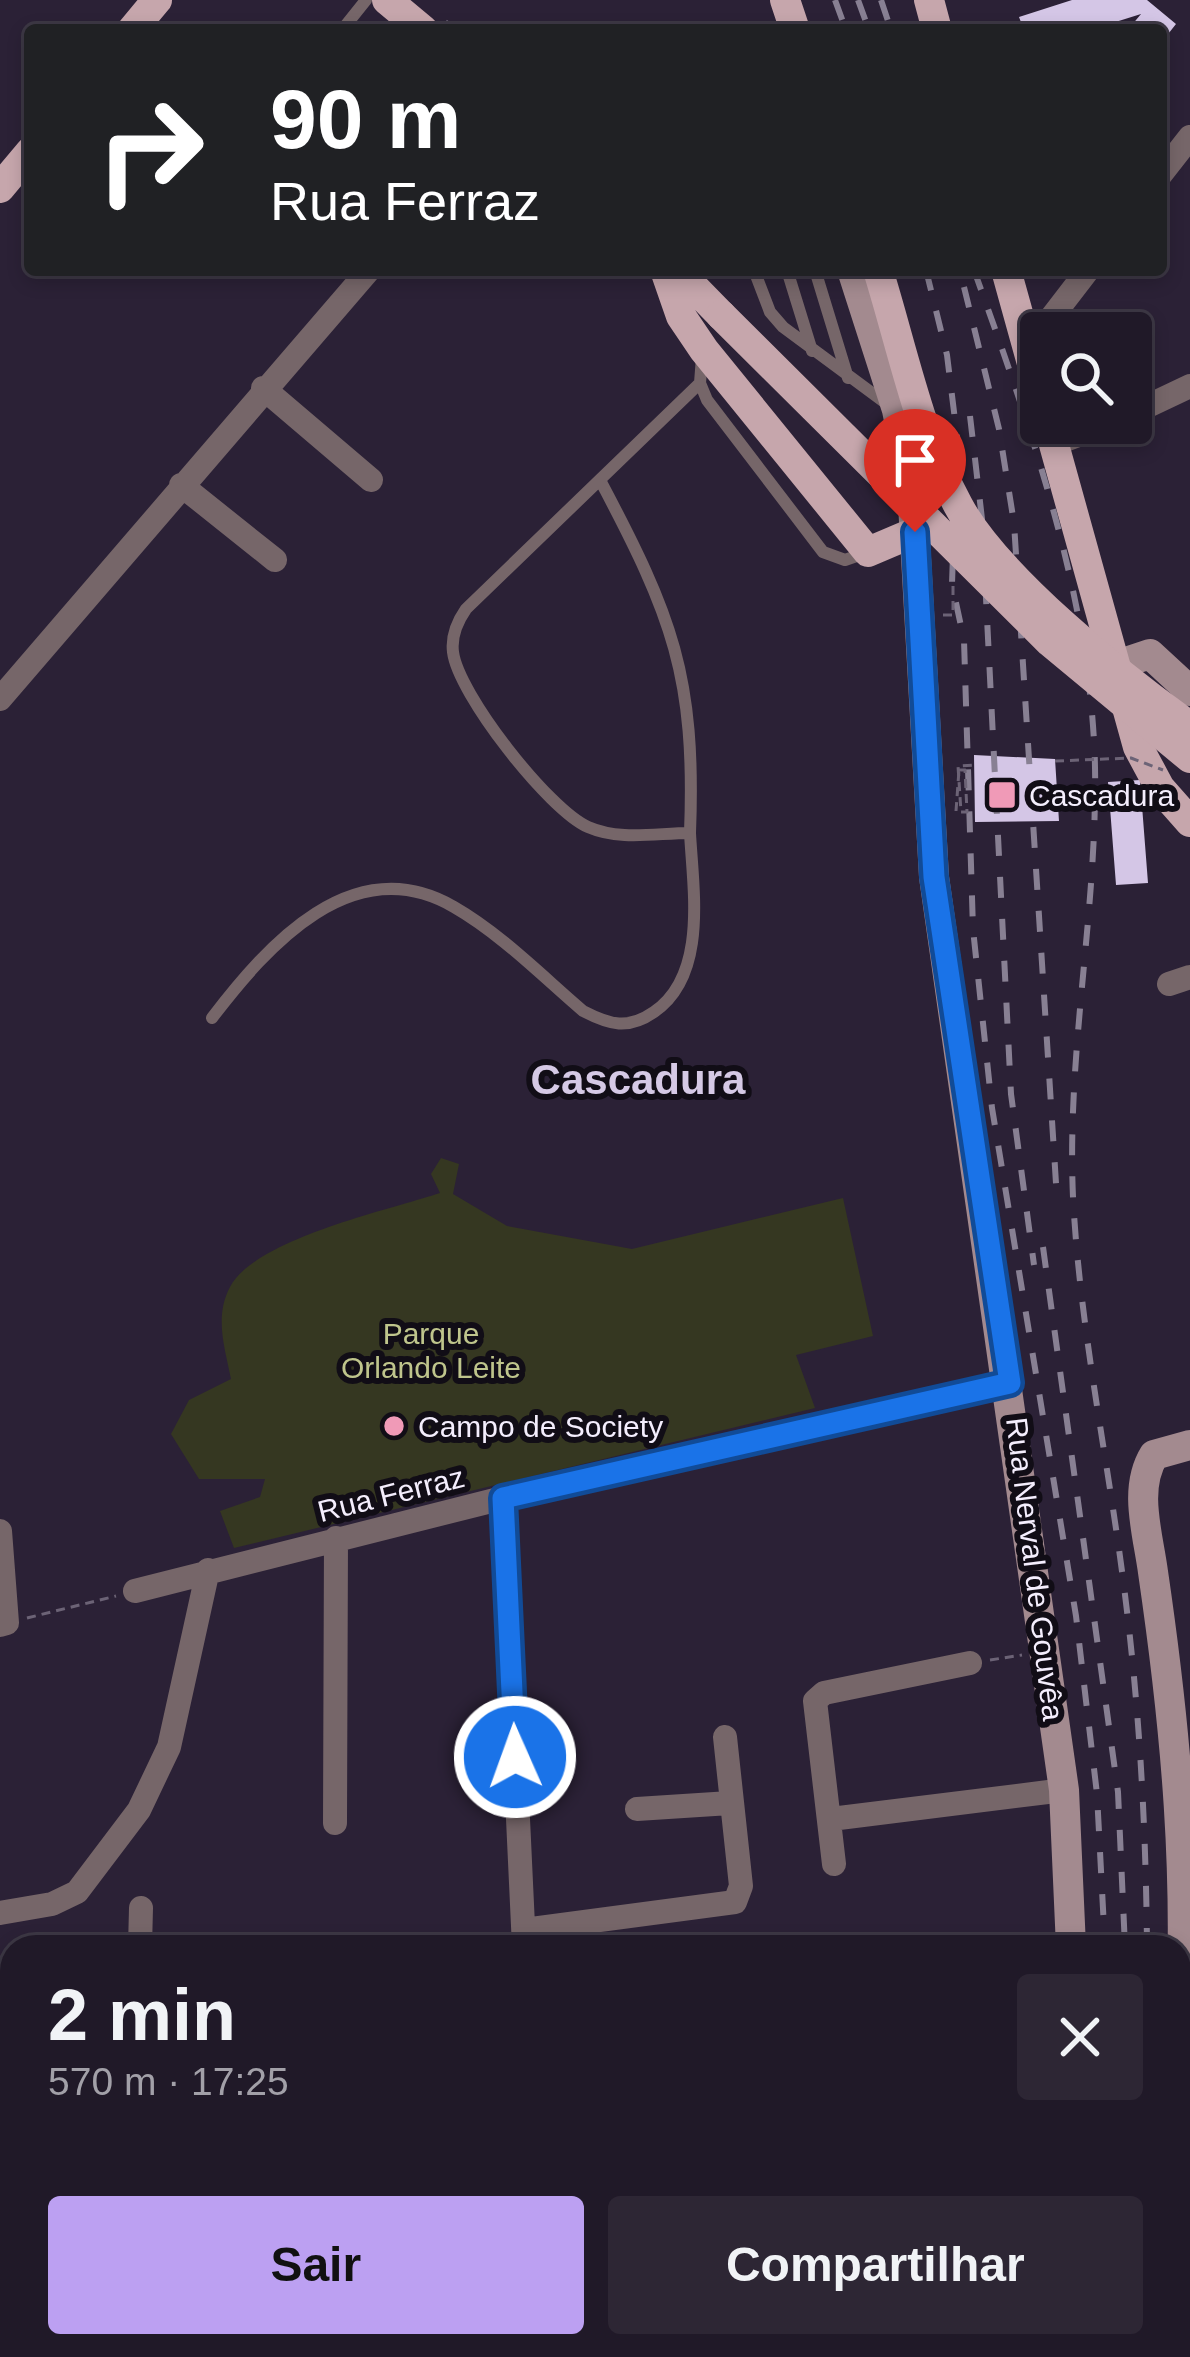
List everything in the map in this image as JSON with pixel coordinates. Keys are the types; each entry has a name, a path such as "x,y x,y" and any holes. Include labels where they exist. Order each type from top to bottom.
{"main road":[{"path":"137,24 157,0"},
{"path":"387,0 416,24"},
{"path":"0,188 24,159"},
{"path":"667,276 681,316 704,350 868,553 915,532"},
{"path":"682,276 1050,642 1184,767"},
{"name":"Rua Nerval de Gouvêa","path":"854,276 897,410 915,532 934,877 1010,1383 1064,1790 1070,1935"},
{"path":"880,276 939,465 972,529 1128,681 1190,726"},
{"path":"1008,276 1020,320"},
{"path":"1054,444 1144,762 1190,822"},
{"path":"1117,675 1126,662 1150,654 1186,680"},
{"path":"1188,1935 1171,1695 1142,1495 1154,1455 1190,1445"}],"street":[{"path":"1167,166 1190,137"},
{"path":"0,699 364,276"},
{"path":"1056,312 1083,276"},
{"path":"1152,404 1190,386"},
{"path":"263,388 371,480"},
{"path":"182,484 274,560"},
{"name":"Rua Ferraz","path":"135,1591 503,1498 1010,1383"},
{"path":"503,1498 524,1935"},
{"path":"0,1531 4,1624"},
{"path":"335,1823 336,1538"},
{"path":"0,1912 52,1904 77,1892 139,1810 169,1747 208,1570"},
{"path":"834,1864 814,1706 819,1696 970,1663"},
{"path":"542,1935 735,1902 741,1886 725,1737"},
{"path":"830,1819 1064,1790"},
{"path":"638,1809 730,1803"},
{"path":"140,1935 141,1908"}],"lane":[{"path":"347,24 367,0"},
{"path":"756,276 770,312 812,352 897,410"},
{"path":"789,276 812,352"},
{"path":"816,276 848,380"},
{"path":"704,350 700,383 720,421 823,552 844,560 868,553"},
{"path":"690,833 614,835 587,826 558,808 499,735 454,661 452,638 466,609 700,383"},
{"path":"212,1018 260,956 304,918 339,899 388,890 451,904 584,1011 607,1023 640,1022 661,1007 689,967 692,723 679,652 654,582 600,480"}],"path":[{"path":"943,615 953,615 953,580"},
{"path":"1055,761 1131,758 1184,767"},
{"path":"955,794 956,811 959,770 964,770 967,812 961,812 958,766 974,765"},
{"path":"4,1624 135,1591"},
{"path":"970,1663 1046,1651"}],"green space":[{"name":"Parque Orlando Leite","path":"441,1158 459,1164 453,1194 507,1226 632,1249 843,1198 873,1336 796,1355 815,1408 234,1548 220,1511 260,1497 265,1479 199,1479 171,1434 189,1400 231,1379 222,1321 230,1287 266,1254 294,1241 440,1193 431,1174"}],"building":[{"path":"1072,0 1147,0 1176,24 1167,35 1167,24 1133,24 1141,14 1109,24 1022,24 1019,17"},
{"path":"974,755 1055,759 1059,821 975,822"},
{"path":"1140,780 1148,883 1116,885 1108,782"}],"railway":[{"path":"835,0 844,24"},
{"path":"858,0 867,24"},
{"path":"881,0 889,24"},
{"path":"927,276 947,355 957,436 952,584 964,640 973,929 992,1108 1076,1616 1097,1794 1104,1935"},
{"path":"976,276 1058,530 1086,664 1093,731 1093,849 1074,1097 1073,1197 1082,1299 1131,1646 1147,1935"},
{"path":"964,287 999,429 1014,523 1057,1199"},
{"path":"970,416 982,519 1011,1094 1034,1265"},
{"path":"1043,1247 1118,1792 1124,1935"}],"place":[{"name":"Cascadura","path":"1002,795"},
{"name":"Campo de Society","path":"394,1426"}],"district":[{"name":"Cascadura","path":"638,1079"}],"route":[{"path":"515,1757 503,1498 1010,1383 934,877 915,532"}]}
